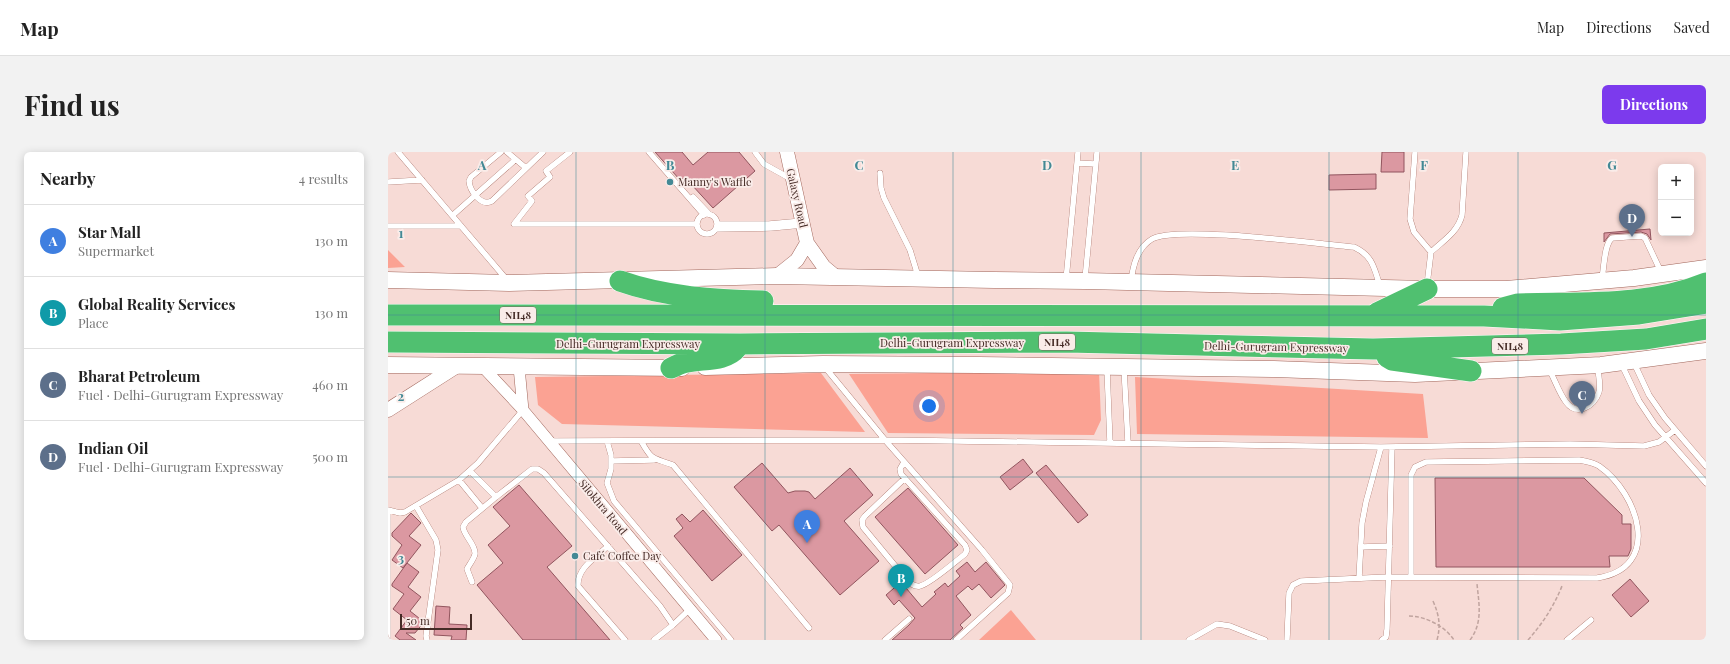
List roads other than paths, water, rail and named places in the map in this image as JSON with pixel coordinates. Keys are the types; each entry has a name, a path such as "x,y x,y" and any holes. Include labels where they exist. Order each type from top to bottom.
{"highway":[{"path":"620,281 643,289 663,293 746,301 817,303 828,305 850,315"},
{"path":"1484,316 1512,305 1636,299 1676,293 1706,283"},
{"path":"1371,316 1427,290"},
{"name":"NH48","path":"388,314 1484,316 1560,320 1643,314 1706,303"},
{"name":"Delhi-Gurugram Expressway","path":"388,342 740,344 1067,342 1374,349 1560,344 1646,339 1706,329"},
{"path":"671,368 680,363 721,357 735,351 740,344"},
{"path":"1374,349 1392,360 1471,370"}],"main road":[{"path":"388,280 509,283 777,276 1085,281 1427,290 1506,289 1602,281 1706,268"},
{"path":"388,365 671,368 823,364 1274,369 1415,374 1471,370 1598,365 1706,351"}],"street":[{"name":"Galaxy Road","path":"787,152 807,243 824,267 836,277"},
{"name":"Galaxy Road","path":"777,276 797,260 807,243"},
{"path":"388,410 457,366"},
{"name":"Silokhra Road","path":"482,366 523,410 716,640"},
{"path":"519,367 523,410"}],"lane":[{"path":"398,152 509,283"},
{"path":"501,152 471,177 469,181 470,187 476,196 484,202 488,203 492,201 543,152"},
{"path":"507,152 526,168"},
{"path":"570,152 546,171 550,177 528,196 532,201 514,224 696,224"},
{"path":"649,152 706,215 715,218 716,226 711,234 704,234 698,231 696,224 699,218 706,215"},
{"path":"755,152 764,164 793,180"},
{"path":"1066,281 1078,152"},
{"path":"1085,281 1097,152"},
{"path":"1415,152 1410,219 1414,232 1431,252"},
{"path":"1427,290 1431,252 1460,224 1462,215 1466,152"},
{"path":"453,216 515,160"},
{"path":"1077,163 1095,164"},
{"path":"880,172 881,188 884,198 910,250 918,279"},
{"path":"677,178 706,215"},
{"path":"388,182 422,180"},
{"path":"716,226 771,228 803,223"},
{"path":"388,226 461,226"},
{"path":"1130,282 1133,266 1144,245 1153,238 1165,235 1188,234 1256,238 1354,247 1365,252 1373,265 1381,288"},
{"path":"1602,281 1606,249 1609,240 1612,238 1641,236 1645,238 1662,274"},
{"path":"1627,361 1674,430 1706,466"},
{"path":"1627,361 1639,401 1666,437 1706,483"},
{"path":"823,364 884,440 1000,571 1010,585 1008,593 956,640"},
{"path":"1548,367 1567,403 1576,410 1581,410 1587,408 1593,402 1599,391 1598,365"},
{"path":"1106,368 1110,442"},
{"path":"1124,368 1128,443"},
{"path":"388,640 388,510 400,513 416,506 459,480 470,471 523,410"},
{"path":"548,441 884,440 1110,442 1381,448 1570,444 1644,446 1655,443 1666,437 1674,430"},
{"path":"608,441 611,470 607,483 614,501 730,640"},
{"path":"641,441 648,454 654,460"},
{"path":"1382,640 1386,637 1388,629 1392,447"},
{"path":"1359,578 1362,523 1366,502 1381,448"},
{"path":"611,462 654,460 672,465 809,628"},
{"path":"1288,640 1289,592 1293,585 1301,581 1388,577 1597,578 1608,576 1620,571 1630,560 1636,549 1639,531 1636,516 1630,501 1613,479 1598,466 1579,460 1426,462 1415,467 1411,475 1411,577"},
{"path":"904,462 900,469 901,474 905,478 965,545 967,550 965,554 927,583 920,586 913,585 906,579 863,527 862,520 905,478"},
{"path":"472,582 467,569 475,553 464,533 463,527 482,508 532,469 538,469 544,473 660,606 673,625"},
{"path":"470,471 496,497"},
{"path":"459,480 482,508"},
{"path":"416,506 436,540 438,550 426,636 427,640"},
{"path":"608,546 582,570 578,580 578,586 625,640"},
{"path":"1361,547 1390,546"},
{"path":"654,640 690,609"},
{"path":"885,640 909,619"},
{"path":"1567,640 1591,620"},
{"path":"1189,640 1217,624 1230,626 1265,640"}],"place":[{"name":"Manny's Waffle","path":"670,182"},
{"name":"Indian Oil","path":"1632,237"},
{"name":"Bharat Petroleum","path":"1582,414"},
{"name":"Star Mall","path":"807,543"},
{"name":"Café Coffee Day","path":"575,556"},
{"name":"Global Reality Services","path":"901,597"}]}
